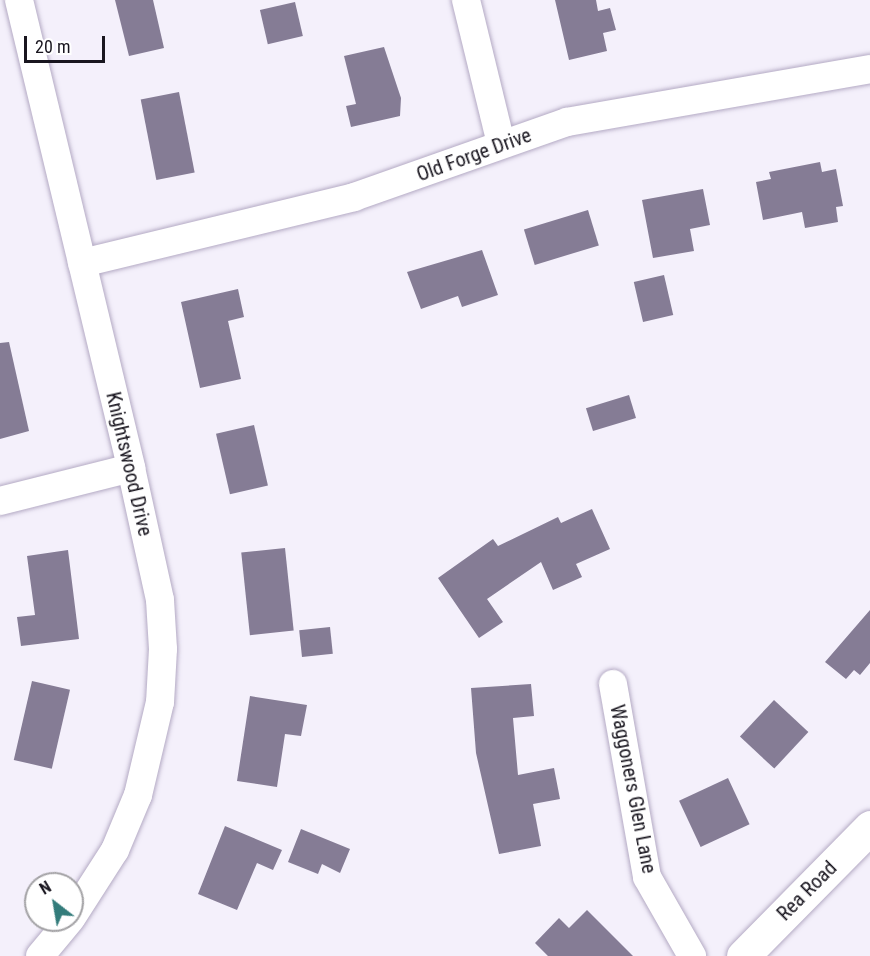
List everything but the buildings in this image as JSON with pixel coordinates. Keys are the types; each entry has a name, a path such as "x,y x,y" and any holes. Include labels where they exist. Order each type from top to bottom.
{"main road":[{"name":"Rea Road","path":"743,956 870,827"}],"street":[{"name":"Knightswood Drive","path":"19,0 131,468 160,600 159,702 149,760 128,823 84,896"},
{"path":"466,0 501,144"},
{"name":"Old Forge Drive","path":"82,263 354,197 501,144 634,107 870,69"},
{"path":"0,501 131,468"},
{"name":"Waggoners Glen Lane","path":"613,684 647,877 692,956"},
{"name":"Knightswood Drive","path":"40,956 60,932"}]}
